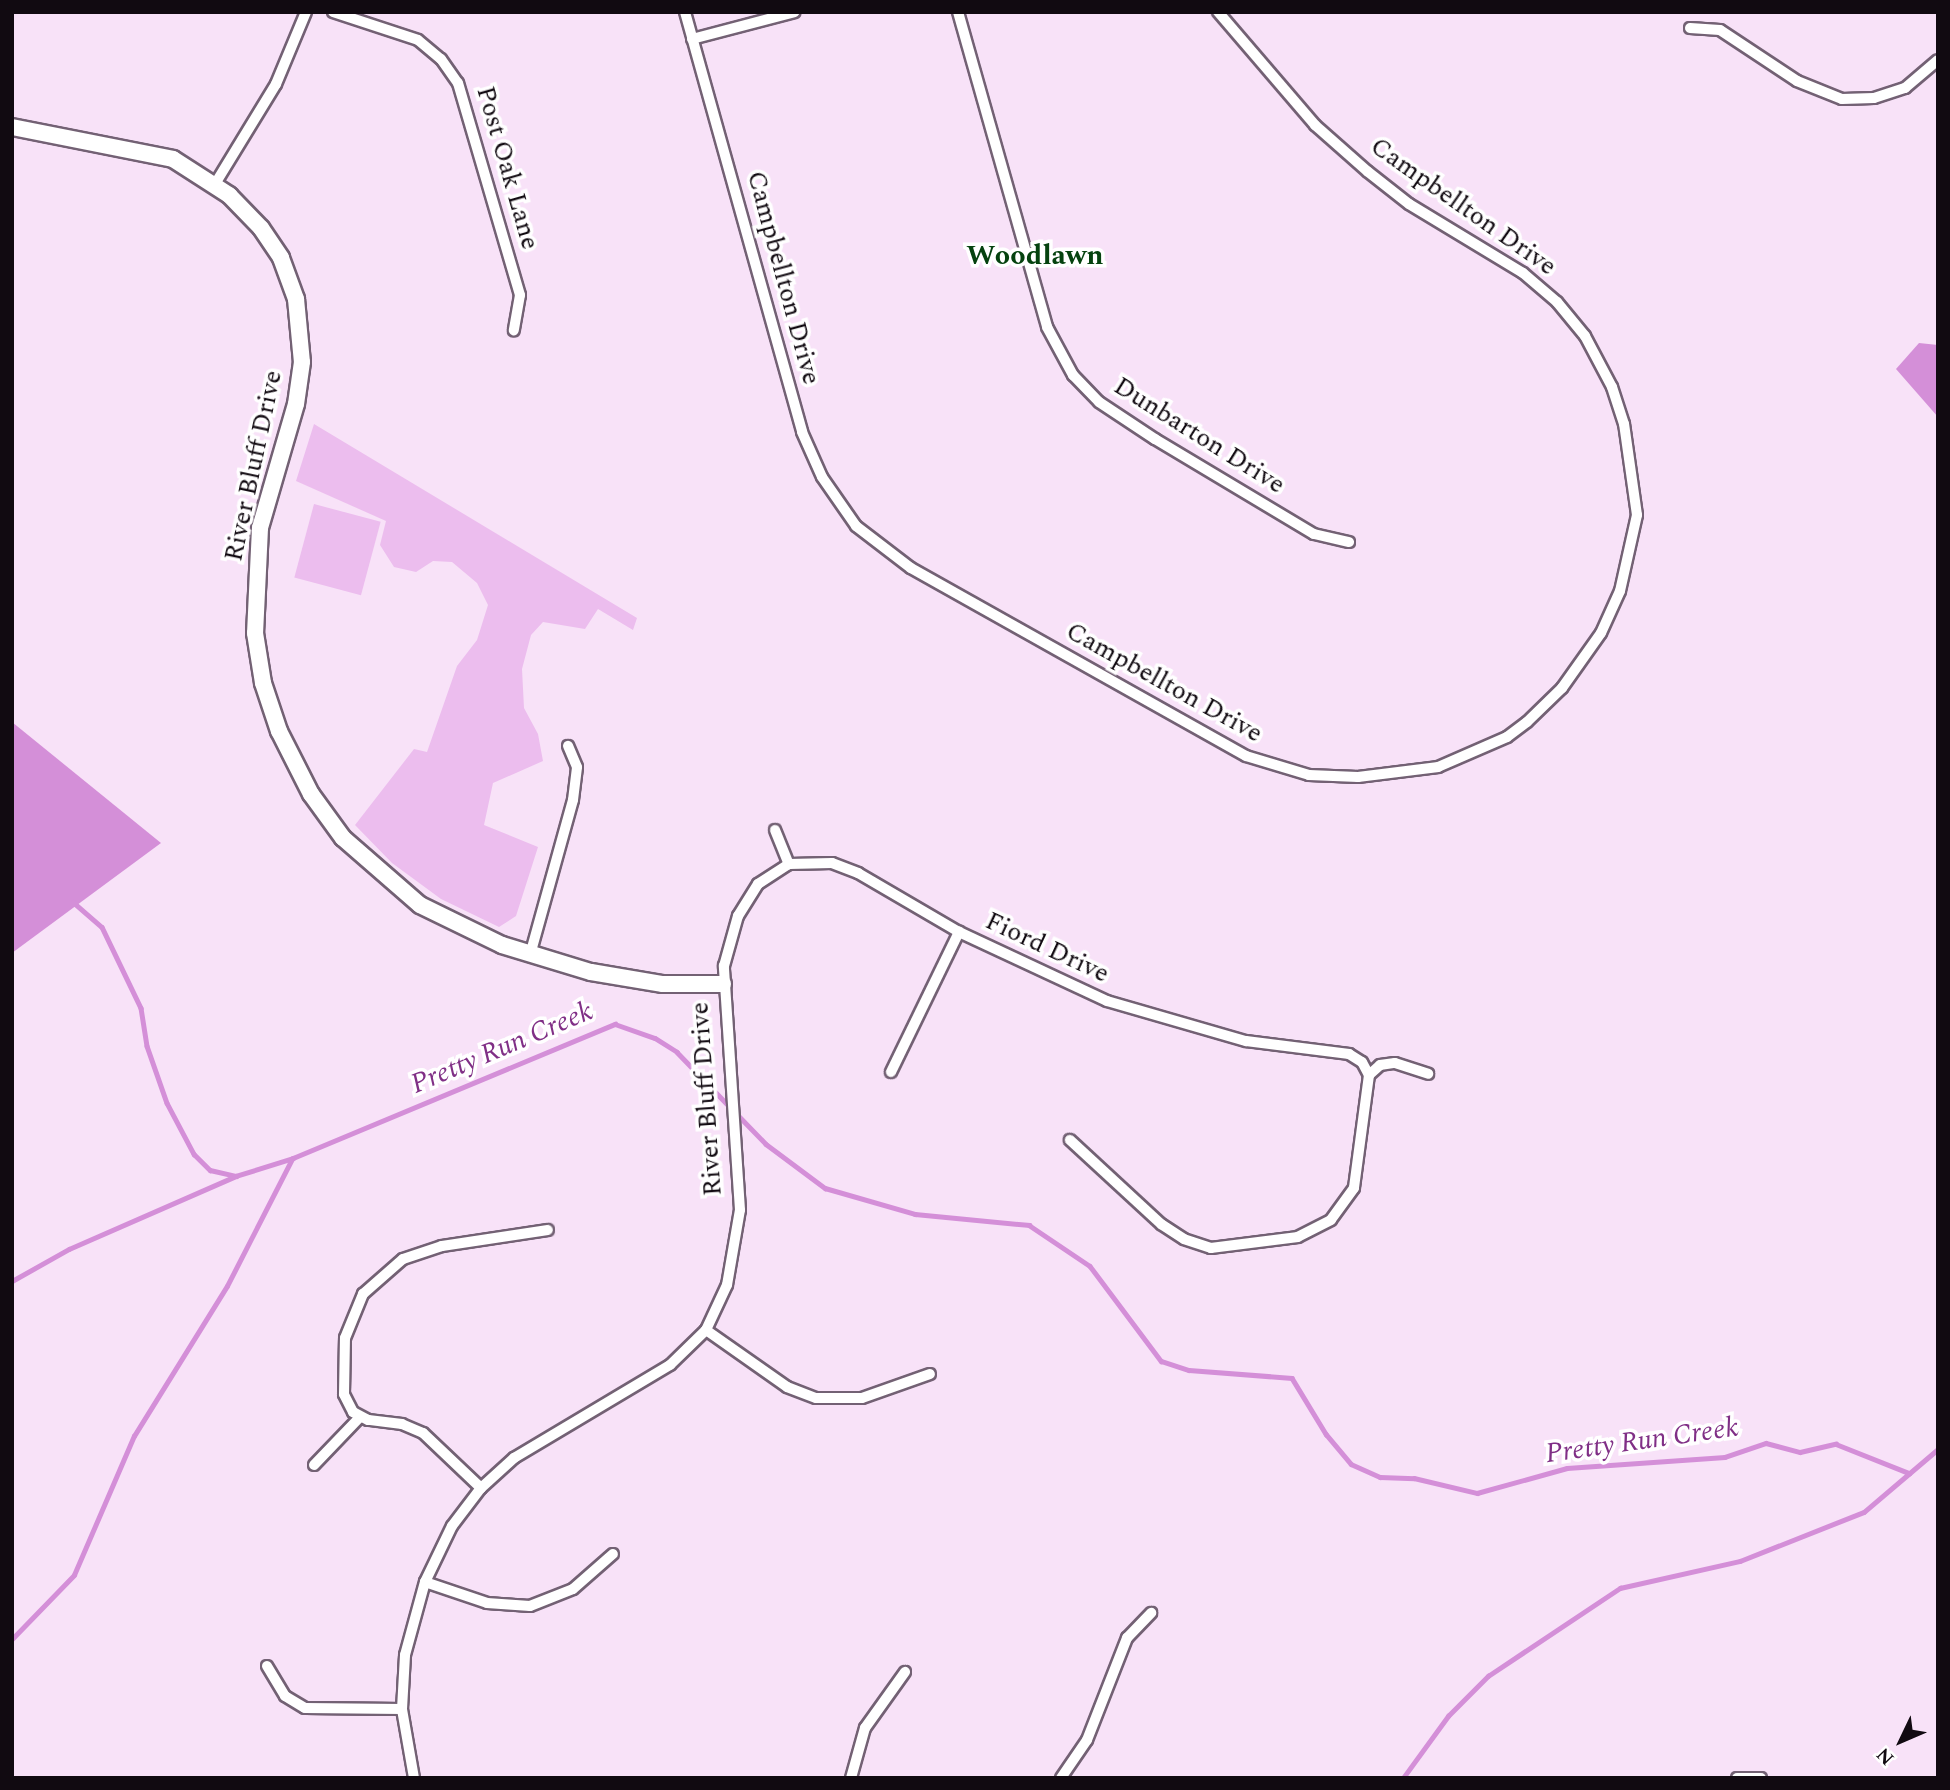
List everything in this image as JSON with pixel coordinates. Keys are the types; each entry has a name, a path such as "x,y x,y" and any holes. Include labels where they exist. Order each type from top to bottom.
{"street":[{"path":"215,184 276,84 306,12"},
{"name":"Post Oak Lane","path":"333,12 418,40 441,59 458,82 520,295 514,330"},
{"name":"Campbellton Drive","path":"685,12 802,432 822,477 856,526 911,568 1245,756 1321,776 1358,777 1438,767 1507,737 1527,722 1562,688 1601,633 1620,591 1637,514 1624,424 1612,387 1585,337 1557,302 1523,273 1409,204 1367,171 1315,125 1218,12"},
{"path":"692,39 795,12"},
{"name":"Dunbarton Drive","path":"958,12 1047,327 1073,375 1099,402 1155,439 1314,534 1349,542"},
{"path":"1690,28 1720,30 1797,81 1842,99 1874,98 1905,88 1938,60"},
{"name":"River Bluff Drive","path":"12,127 173,159 215,184 272,242 286,270 300,320 299,389 266,499 254,585 258,659 279,731 327,817 375,868 420,905 530,955 663,984 723,984 739,1231 727,1285 706,1330 652,1380 533,1445 481,1489 452,1526 425,1582 405,1656 402,1709 414,1778"},
{"path":"530,955 573,800 577,767 568,746"},
{"path":"775,830 789,864"},
{"name":"Fiord Drive","path":"723,984 729,940 746,900 767,876 789,864 825,861 858,873 959,932 1049,977 1155,1018 1246,1041 1349,1054 1362,1062 1369,1075"},
{"path":"891,1072 959,932"},
{"path":"1070,1140 1184,1239 1211,1248 1298,1237 1331,1220 1354,1188 1369,1075 1380,1065 1395,1062 1428,1074"},
{"path":"481,1489 424,1433 402,1424 360,1417 344,1394 343,1356 355,1307 373,1282 403,1259 442,1246 548,1230"},
{"path":"706,1330 787,1387 816,1398 862,1398 930,1374"},
{"path":"314,1465 360,1417"},
{"path":"425,1582 487,1603 530,1606 573,1590 613,1554"},
{"path":"1061,1778 1087,1740 1127,1638 1151,1613"},
{"path":"267,1666 285,1696 305,1708 402,1709"},
{"path":"852,1778 865,1728 905,1672"},
{"path":"1737,1778 1761,1778"}],"shaded area":[{"path":"1919,343 1938,345 1938,417 1896,369"},
{"path":"314,424 637,618 633,630 598,609 585,629 543,622 531,635 522,669 524,708 538,734 543,761 493,783 484,825 538,847 516,916 499,927 441,899 392,863 355,825 414,749 427,752 457,666 477,640 488,605 477,583 452,562 433,561 416,572 394,567 380,545 386,521 296,481"},
{"path":"314,504 381,522 361,595 294,577"},
{"path":"12,722 161,843 12,953"}],"waterway":[{"name":"Pretty Run Creek","path":"73,902 102,927 141,1008 147,1046 167,1103 194,1154 210,1170 236,1176 293,1158 615,1024 655,1038 677,1052 730,1107"},
{"name":"Pretty Run Creek","path":"736,1113 766,1144 825,1188 915,1214 1029,1225 1090,1266 1161,1361 1189,1370 1292,1378 1326,1434 1351,1464 1380,1477 1414,1478 1477,1493 1567,1468 1725,1457 1766,1443 1800,1452 1836,1444 1909,1473"},
{"path":"12,1639 74,1575 134,1436 227,1286 292,1159"},
{"path":"12,1281 69,1249 236,1176"},
{"path":"1403,1778 1448,1716 1488,1676 1620,1588 1740,1561 1864,1512 1938,1449"}],"district":[{"name":"Woodlawn","path":"1035,256"}]}
